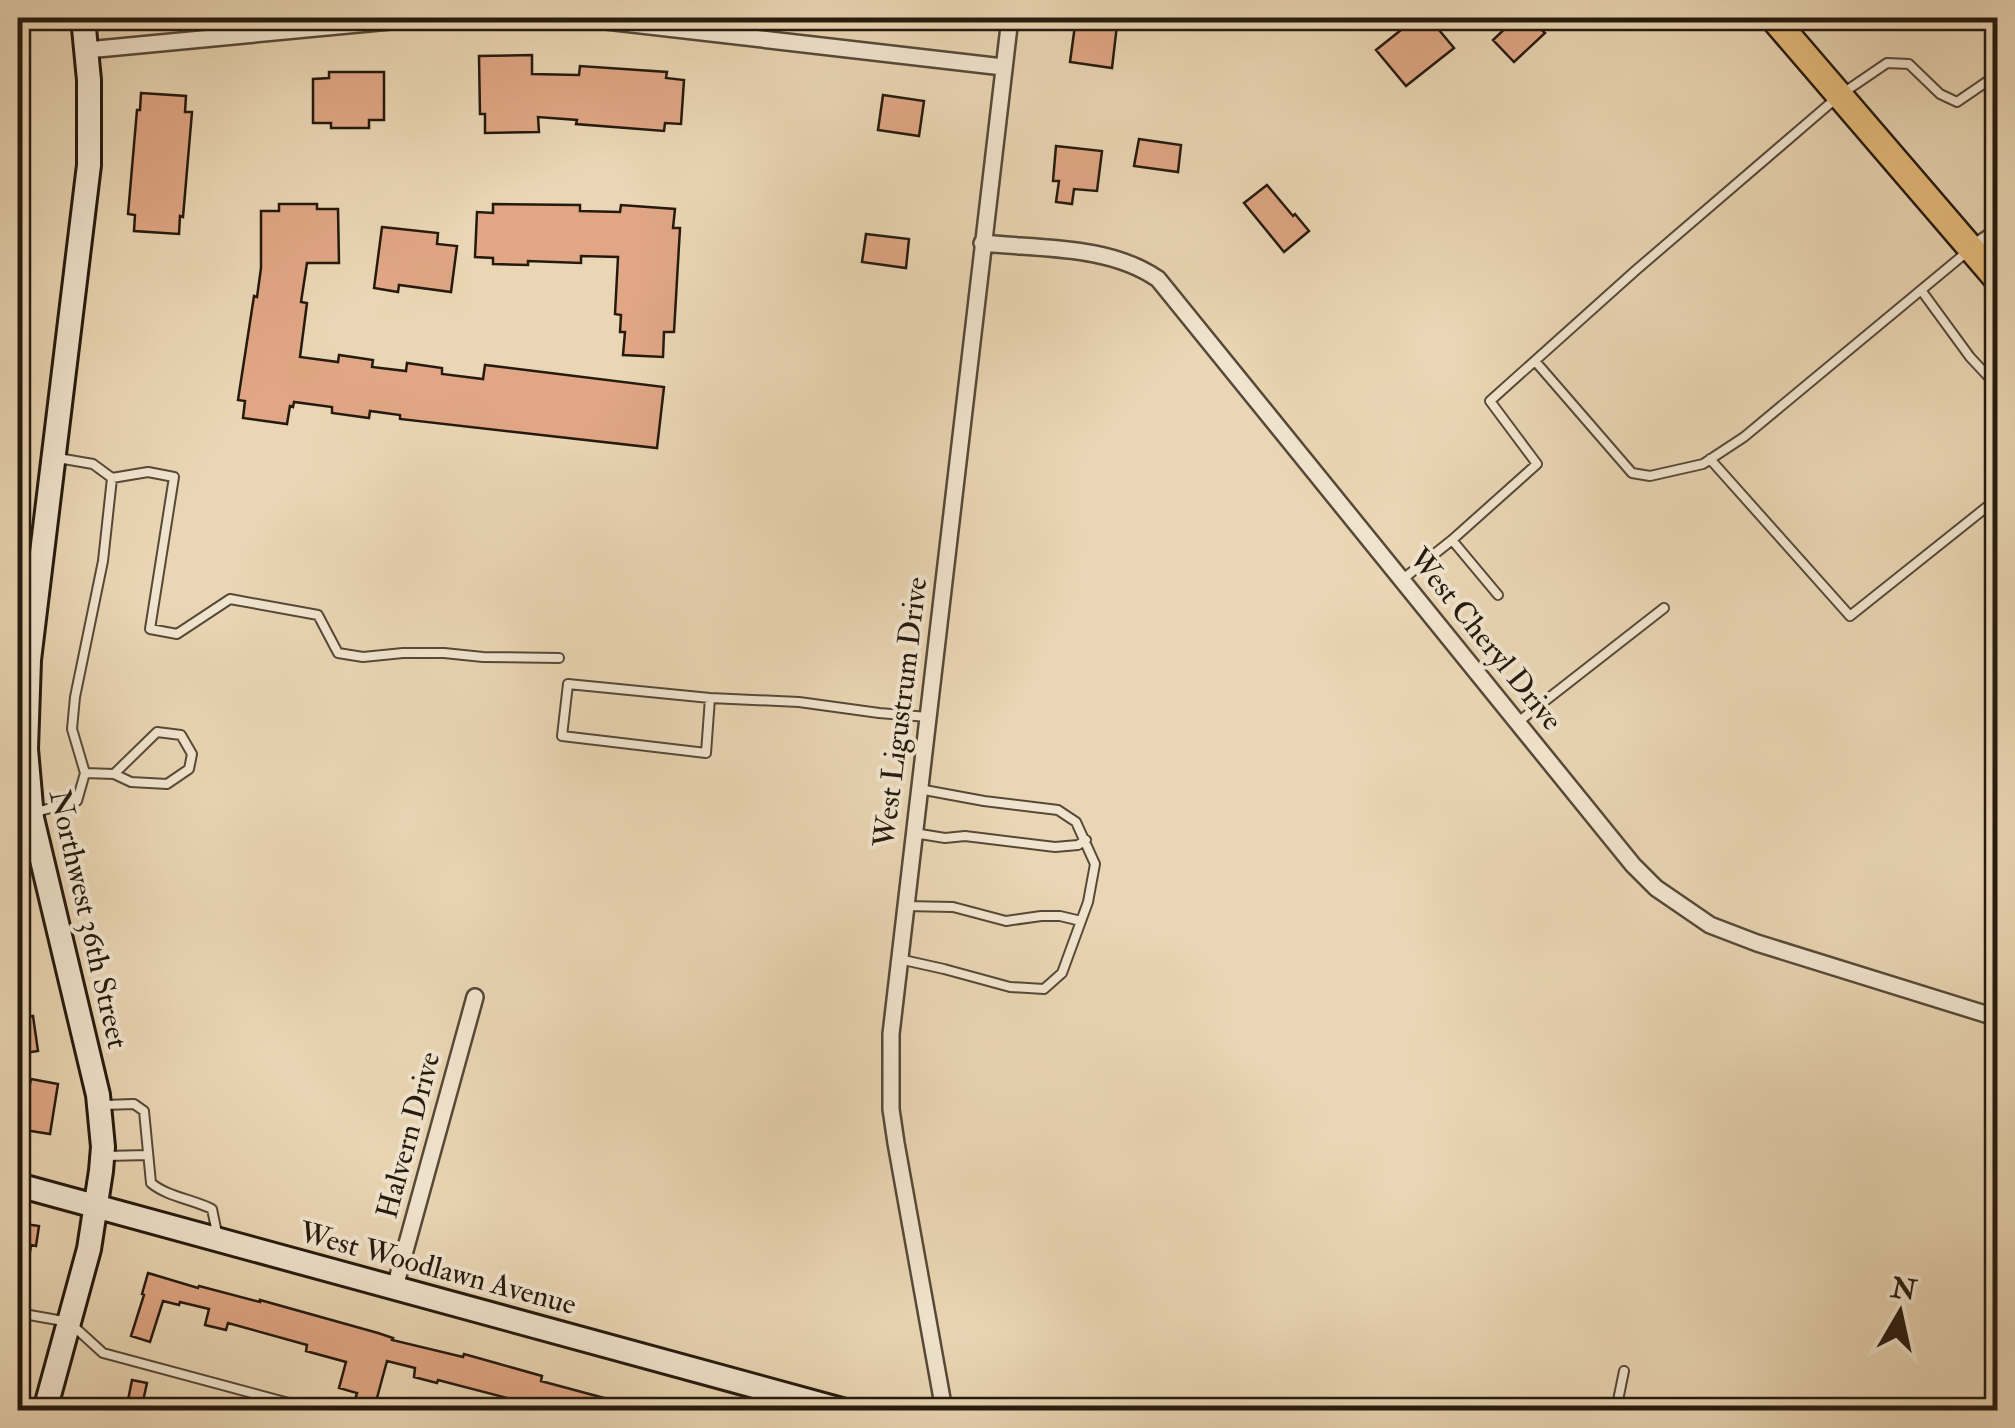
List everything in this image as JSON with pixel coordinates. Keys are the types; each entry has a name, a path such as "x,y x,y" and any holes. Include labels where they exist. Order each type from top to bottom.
{"main road":[{"name":"Northwest 36th Street","path":"45,1410 88,1249 102,1156 100,1106 23,781 28,660 89,164 89,80 83,18"},
{"path":"1773,18 1998,280"},
{"name":"West Woodlawn Avenue","path":"18,1185 842,1410"}],"street":[{"path":"87,50 422,18"},
{"path":"554,18 721,26 1003,67"},
{"name":"West Ligustrum Drive","path":"944,1410 892,1109 891,1034 1010,18"},
{"path":"1972,249 1998,232"},
{"name":"West Cheryl Drive","path":"982,244 1105,255 1142,268 1158,279 1633,865 1656,888 1710,925 1757,943 1998,1018"},
{"name":"Halvern Drive","path":"395,1288 474,996"},
{"path":"1995,1410 1998,1400"}],"lane":[{"path":"1403,580 1537,464 1490,400 1840,95 1887,64 1909,64 1940,94 1957,102 1998,74"},
{"path":"1534,360 1632,473 1650,476 1703,464 1744,437 1972,249"},
{"path":"1920,290 1998,388"},
{"path":"54,458 93,464 112,478 148,472 174,476 150,629 177,634 230,598 318,615 338,652 362,657 444,653 559,658"},
{"path":"1710,459 1850,616 1998,498"},
{"path":"32,814 76,801 85,773 72,729 74,698 103,561 112,478"},
{"path":"1452,540 1498,595"},
{"path":"1518,722 1664,608"},
{"path":"710,698 706,753 562,736 568,684 800,702 928,717"},
{"path":"85,773 167,784 189,769 192,754 181,735 156,732 114,774"},
{"path":"899,960 1010,987 1044,989 1062,973 1088,902 1095,864 1076,822 1058,810 919,789"},
{"path":"914,833 1056,848 1086,840"},
{"path":"906,906 953,908 1006,922 1042,916 1081,921"},
{"path":"100,1106 134,1104 144,1111 151,1182 162,1191 212,1209 218,1240"},
{"path":"102,1156 148,1155"},
{"path":"18,1313 69,1322 103,1353 315,1410"},
{"path":"1616,1410 1624,1370"}],"building":[{"path":"1076,18 1106,18 1105,23 1117,25 1112,68 1070,62"},
{"path":"1416,18 1429,18 1454,48 1406,86 1376,50"},
{"path":"1516,18 1530,18 1545,33 1514,62 1493,40"},
{"path":"532,55 532,74 579,75 580,66 667,72 666,78 684,80 681,124 665,123 664,131 538,117 539,132 485,133 485,114 480,114 479,56"},
{"path":"329,72 384,72 384,120 369,120 369,128 331,128 331,123 313,123 313,79 329,78"},
{"path":"141,93 186,96 185,112 192,112 179,234 134,231 135,215 128,214"},
{"path":"883,95 924,101 919,136 878,130"},
{"path":"1139,139 1181,145 1178,172 1134,166"},
{"path":"1056,146 1102,151 1097,191 1074,189 1072,204 1056,202"},
{"path":"1267,185 1309,231 1284,252 1244,203"},
{"path":"279,204 317,204 317,209 338,209 339,263 307,263 301,302 307,303 300,357 338,362 339,355 373,360 372,367 406,371 407,363 442,368 442,374 483,379 485,365 664,387 657,448 400,419 400,415 370,411 369,418 332,413 332,407 294,402 287,424 243,418 245,401 238,400 261,268 261,211 279,211"},
{"path":"493,204 580,205 580,211 620,212 621,205 675,209 673,228 680,228 674,332 664,332 663,357 623,355 625,332 620,332 621,315 615,314 618,257 581,256 581,263 528,261 528,265 493,264 493,258 475,257 477,212 493,213"},
{"path":"382,227 438,233 437,244 457,246 451,292 399,285 398,292 374,288"},
{"path":"866,234 909,239 906,268 862,262"},
{"path":"33,1016 38,1051 18,1054 18,1018"},
{"path":"31,1079 58,1084 50,1134 18,1129 18,1087 29,1089"},
{"path":"18,1223 39,1226 36,1246 31,1245 26,1279 18,1278"},
{"path":"148,1273 260,1300 392,1340 496,1363 542,1376 541,1381 634,1406 634,1410 534,1410 509,1404 511,1399 414,1377 415,1368 387,1361 374,1409 354,1403 357,1393 339,1388 346,1362 306,1351 307,1345 228,1323 226,1330 205,1325 209,1309 163,1301 150,1342 131,1336"},
{"path":"132,1380 147,1383 141,1410 126,1410"}]}
